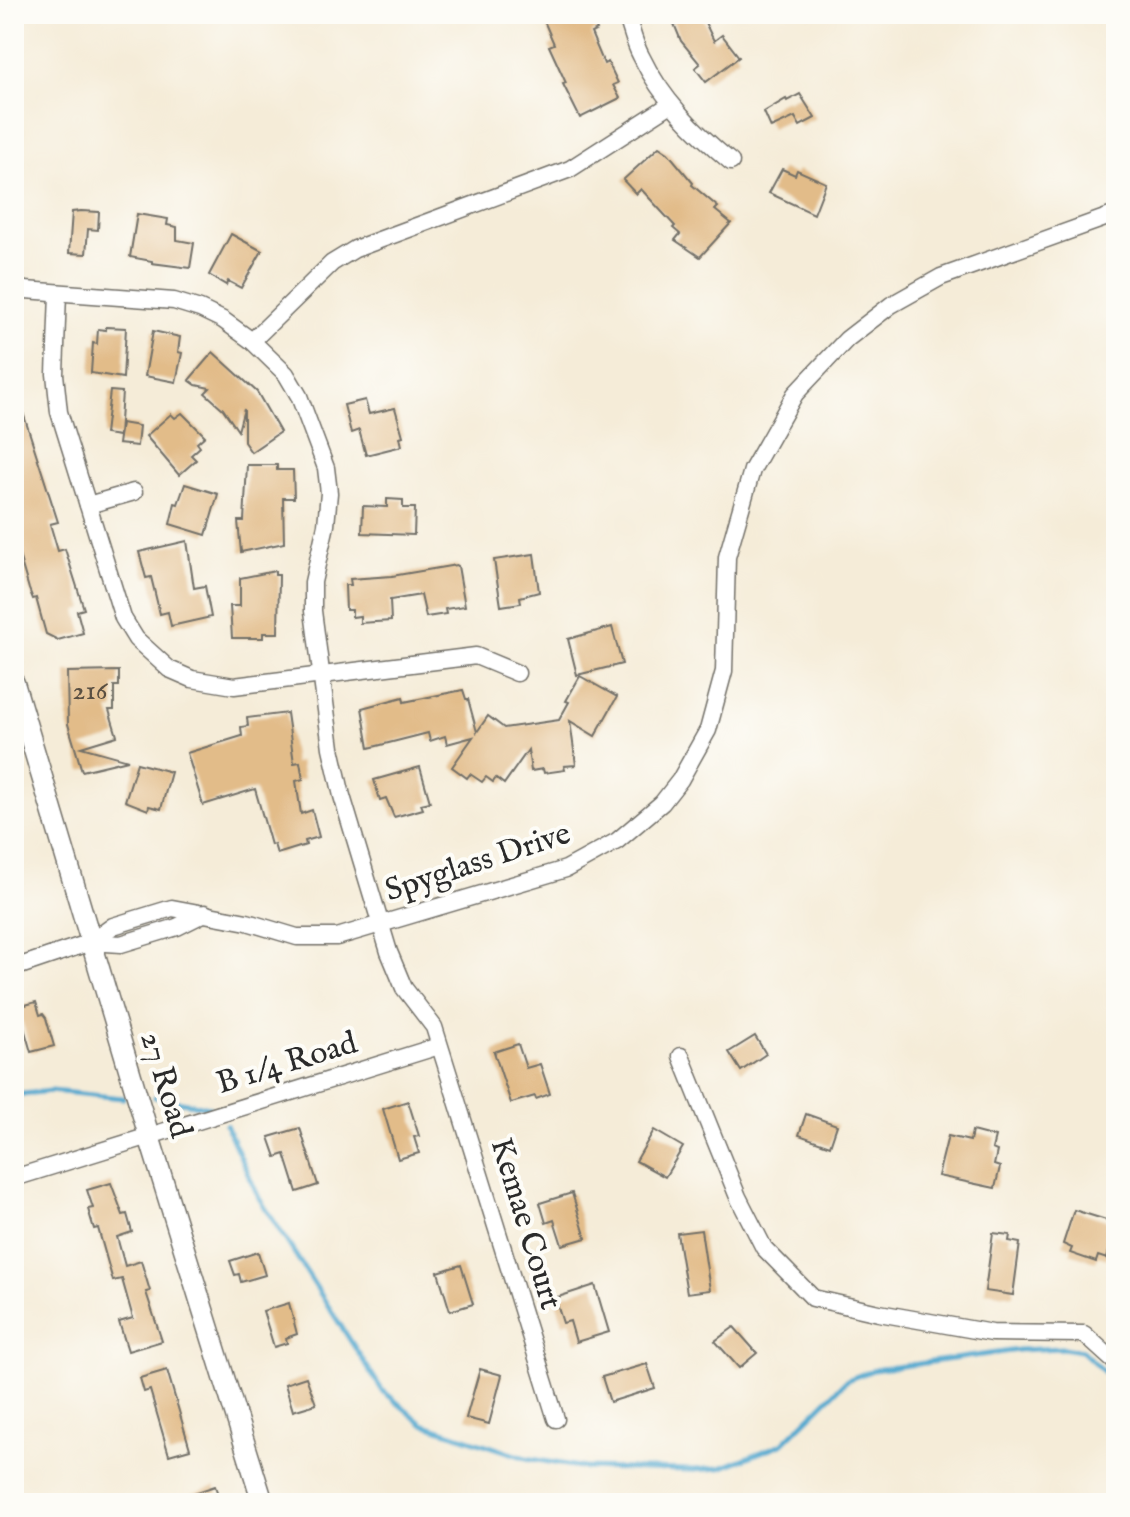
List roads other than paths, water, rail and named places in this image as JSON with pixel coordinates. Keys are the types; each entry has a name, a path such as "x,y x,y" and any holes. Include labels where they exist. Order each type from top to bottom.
{"street":[{"path":"626,14 640,55 671,104 695,132 731,162"},
{"path":"252,341 332,263 355,249 570,169 671,104"},
{"name":"Spyglass Drive","path":"14,968 91,942 113,926 172,908 205,913 297,937 337,937 566,869 617,841 662,803 680,780 708,730 724,671 727,557 752,470 795,394 847,339 904,298 941,277 1116,214"},
{"name":"Kemae Court","path":"14,287 174,301 223,320 252,341 286,374 299,396 326,468 329,493 313,582 313,611 337,772 380,925 404,988 434,1027 556,1419"},
{"path":"58,293 55,374 59,412 123,618 136,639 169,669 192,679 234,686 476,656 517,673"},
{"path":"88,505 134,492"},
{"name":"27 Road","path":"14,683 149,1136 263,1503"},
{"name":"B 1/4 Road","path":"14,1178 439,1046"},
{"path":"681,1056 738,1197 764,1248 813,1298 992,1333 1084,1334 1116,1363"}],"waterway":[{"path":"14,1095 51,1091 123,1098"},
{"path":"155,1097 209,1107"},
{"path":"226,1125 259,1198 382,1390 423,1424 526,1458 585,1468 720,1468 782,1444 847,1380 873,1370 1018,1350 1062,1348 1082,1351 1116,1383"}]}
